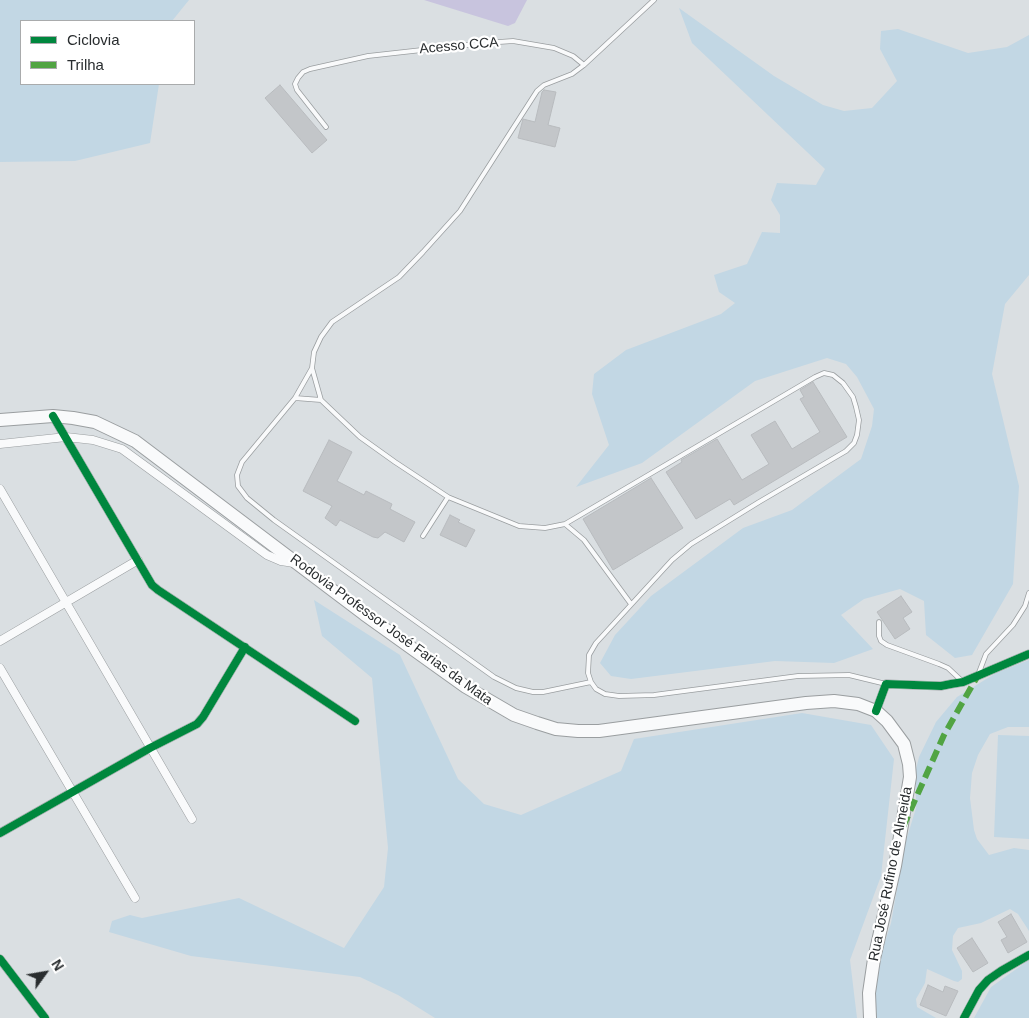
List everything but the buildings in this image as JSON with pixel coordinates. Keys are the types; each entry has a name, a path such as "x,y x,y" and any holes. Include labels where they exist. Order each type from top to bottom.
{"main road":[{"name":"Rodovia Professor José Farias da Mata","path":"0,420 53,416 95,422 136,441 364,614 482,698 514,715 556,729 599,731 806,703 847,702 876,711"},
{"name":"Rua José Rufino de Almeida","path":"870,1018 869,993 874,959 896,866 910,777 904,744 887,721 876,711"}],"street":[{"path":"53,416 152,585 355,721"},
{"path":"0,444 66,437 93,440 122,450 267,555 280,561 298,564"},
{"path":"0,489 192,819"},
{"path":"0,642 138,560"},
{"path":"0,833 150,748 197,724 204,717 245,647"},
{"path":"876,711 886,684 941,686 962,682 1029,654"},
{"path":"0,668 135,898"},
{"path":"964,1018 979,990 988,980 1029,955"},
{"path":"0,959 45,1018"}],"lane":[{"path":"591,682 543,692 532,692 516,688 494,677 274,520 247,498 238,486 237,476 242,462 295,398 312,368 314,352 321,337 332,322 399,277 460,211 537,91 544,85 572,74 584,65 654,0"},
{"name":"Acesso CCA","path":"326,127 297,90 298,78 303,72 310,69 368,56 485,43 513,42 554,48 573,56 584,65"},
{"path":"312,368 321,400 360,437 395,462 448,497 519,526 545,528 565,524 815,377 824,373 832,376 842,383 853,397 858,420 857,435 854,443 846,451 691,544 672,560 600,638 589,655 588,674 596,689 605,694 619,696 654,695 806,675 849,675 886,684"},
{"path":"295,398 321,400"},
{"path":"423,536 448,497"},
{"path":"565,524 584,540 631,604"},
{"path":"978,676 986,654 1013,624 1025,606 1029,593"},
{"path":"879,622 881,641 948,668 962,682"}],"shaded area":[{"path":"0,0 189,0 173,20 20,20 20,85 159,85 150,143 75,161 0,162"},
{"path":"424,0 527,0 515,23 508,26"},
{"path":"679,8 774,76 823,105 844,111 872,108 897,81 880,49 881,31 898,29 968,53 1007,47 1029,35 1029,275 1005,304 992,374 1019,486 1013,584 972,655 955,658 926,635 924,601 900,589 864,599 841,615 873,649 834,663 775,661 631,679 611,676 600,663 615,635 651,596 743,528 792,510 861,459 872,426 874,409 857,377 846,364 827,358 755,381 642,463 576,487 609,445 592,394 594,374 626,350 721,314 735,303 719,292 714,275 747,264 762,232 780,233 780,215 771,200 777,183 816,185 825,169 692,43"},
{"path":"314,600 400,655 458,779 484,804 521,815 621,771 634,739 802,713 871,725 894,759 881,876 850,960 857,1018 435,1018 398,995 360,977 191,956 109,932 112,921 130,915 142,918 239,898 344,948 384,887 388,848 372,678 322,636"},
{"path":"1029,660 1029,727 1008,727 990,734 978,755 972,773 970,798 977,839 989,855 1014,848 1029,850 1029,931 1018,914 1010,909 981,923 958,928 953,936 952,950 962,971 962,979 958,982 954,981 927,969 925,983 916,999 917,1007 936,1018 876,1018 877,973 891,923 905,844 916,808 916,769 919,757 936,722 957,697 996,673"},
{"path":"998,735 1029,736 1029,839 994,837"},
{"path":"1029,960 1029,1018 974,1018 991,987"}],"marked path":[{"path":"903,827 944,735 977,677"}],"cycle path":[{"path":"53,416 152,585 355,721"},
{"path":"0,833 150,748 197,724 245,647"},
{"path":"876,711 886,684 941,686 963,682 1029,654"},
{"path":"964,1018 979,990 988,980 1029,955"},
{"path":"0,959 45,1018"}]}
